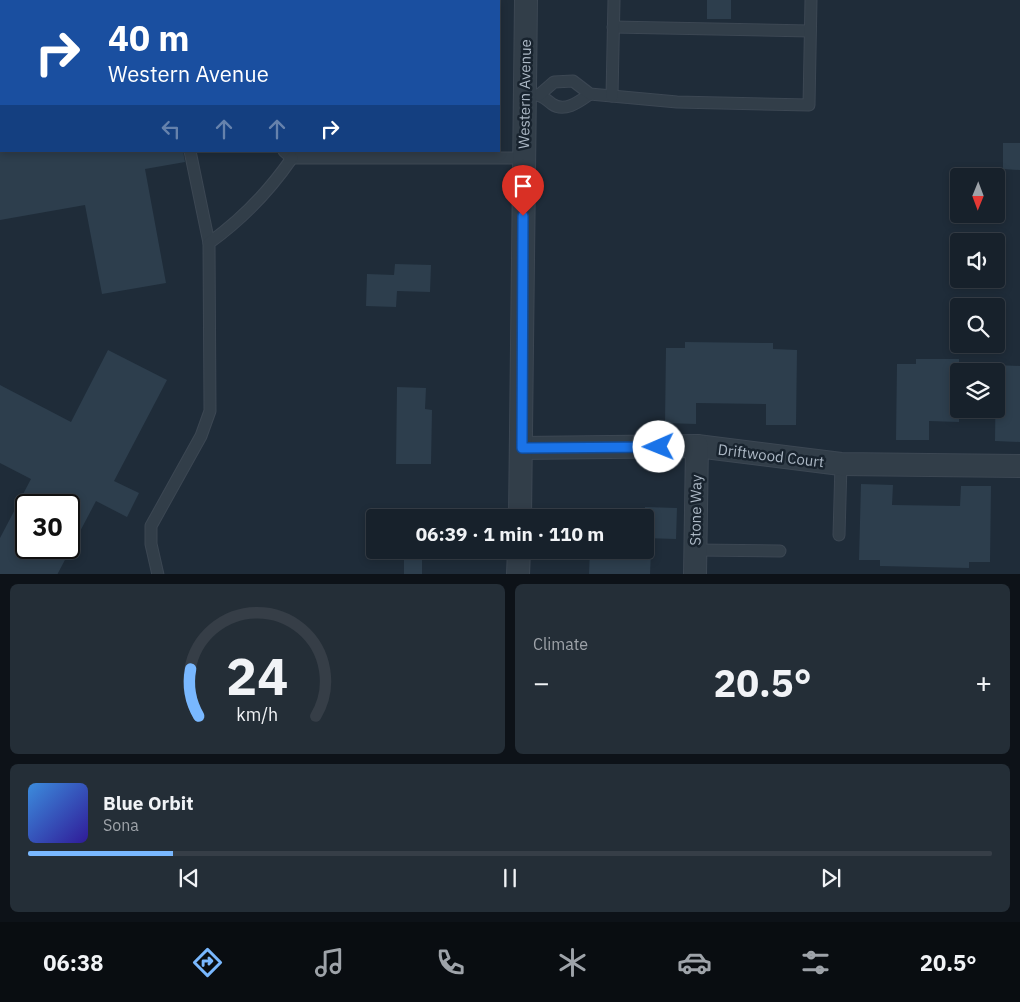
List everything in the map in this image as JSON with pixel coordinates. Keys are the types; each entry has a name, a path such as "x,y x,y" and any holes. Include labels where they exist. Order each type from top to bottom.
{"street":[{"name":"Western Avenue","path":"520,509 524,158 532,95 526,0"},
{"name":"Driftwood Court","path":"522,448 697,446 841,464 1020,466"},
{"name":"Stone Way","path":"695,574 697,446"},
{"path":"518,574 519,559"}],"lane":[{"path":"612,96 614,0"},
{"path":"532,95 554,82 573,81 590,94 677,102 809,104 811,0"},
{"path":"614,27 810,31"},
{"path":"532,95 555,106 574,106 590,94"},
{"path":"158,574 151,544 150,526 201,436 210,411 209,243 190,152"},
{"path":"209,243 230,228 280,175 288,155 524,158"},
{"path":"839,535 841,464"},
{"path":"696,550 780,551"}],"building":[{"path":"707,0 731,0 731,19 707,19"},
{"path":"1003,143 1020,143 1020,170 1003,168"},
{"path":"0,152 183,152 185,162 145,169 166,283 102,294 85,205 0,220"},
{"path":"395,264 431,265 430,292 397,291 396,307 366,306 367,274 394,275"},
{"path":"685,342 773,343 773,349 797,350 796,425 766,425 766,404 696,403 696,424 665,423 666,348 685,348"},
{"path":"108,350 167,380 114,481 139,493 127,517 96,501 80,531 80,494 23,494 31,479 0,463 0,385 71,422"},
{"path":"916,359 959,359 959,363 950,363 950,418 959,418 959,422 929,421 929,440 896,440 897,364 916,364"},
{"path":"1005,365 1020,366 1020,442 995,441 995,418 1005,418"},
{"path":"397,387 426,388 425,409 432,410 431,464 396,464"},
{"path":"861,484 893,485 892,505 960,506 961,486 991,486 990,562 969,562 969,568 880,566 880,560 859,560"},
{"path":"645,507 677,508 676,539 654,538 654,509 645,509"},
{"path":"15,509 15,559 65,559 58,574 0,574 0,538"},
{"path":"404,559 422,559 422,574 404,574"},
{"path":"590,559 651,559 650,574 589,574"}],"route":[{"path":"523,216 522,448 659,447"}]}
